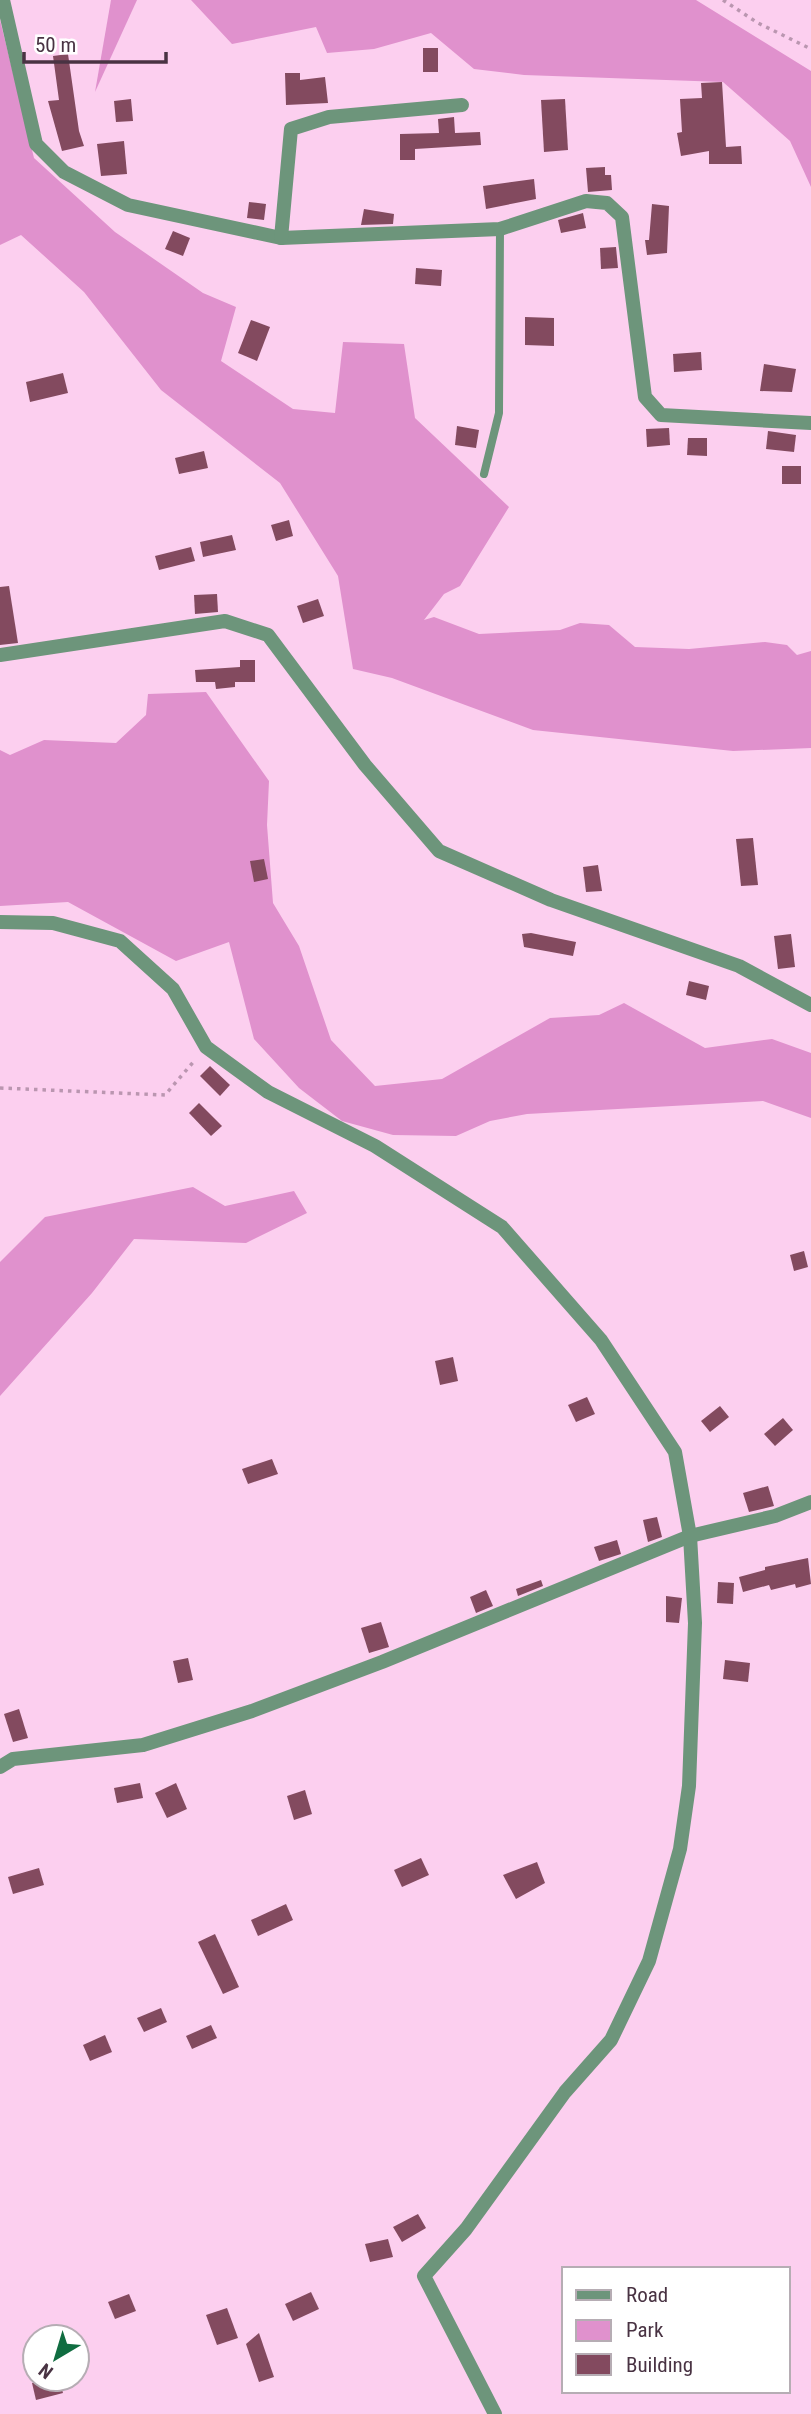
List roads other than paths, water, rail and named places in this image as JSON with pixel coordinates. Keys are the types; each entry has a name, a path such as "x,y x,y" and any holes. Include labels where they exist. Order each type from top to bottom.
{"street":[{"path":"3,0 36,144 64,172 128,205 281,238 500,229 586,201 607,202 622,218 645,397 662,415 811,423"},
{"path":"281,238 291,129 329,117 462,105"},
{"path":"0,655 225,621 268,635 365,765 439,851 551,900 739,966 811,1004"},
{"path":"0,922 53,923 120,941 173,989 206,1047 268,1092 375,1146 502,1227 601,1340 675,1452 690,1536 695,1623 690,1786 680,1849 649,1961 611,2040 565,2092 466,2229 424,2276 495,2414"},
{"path":"0,1767 13,1759 143,1745 251,1711 382,1662 690,1536 775,1516 811,1502"}],"lane":[{"path":"484,474 499,413 500,229"}]}
